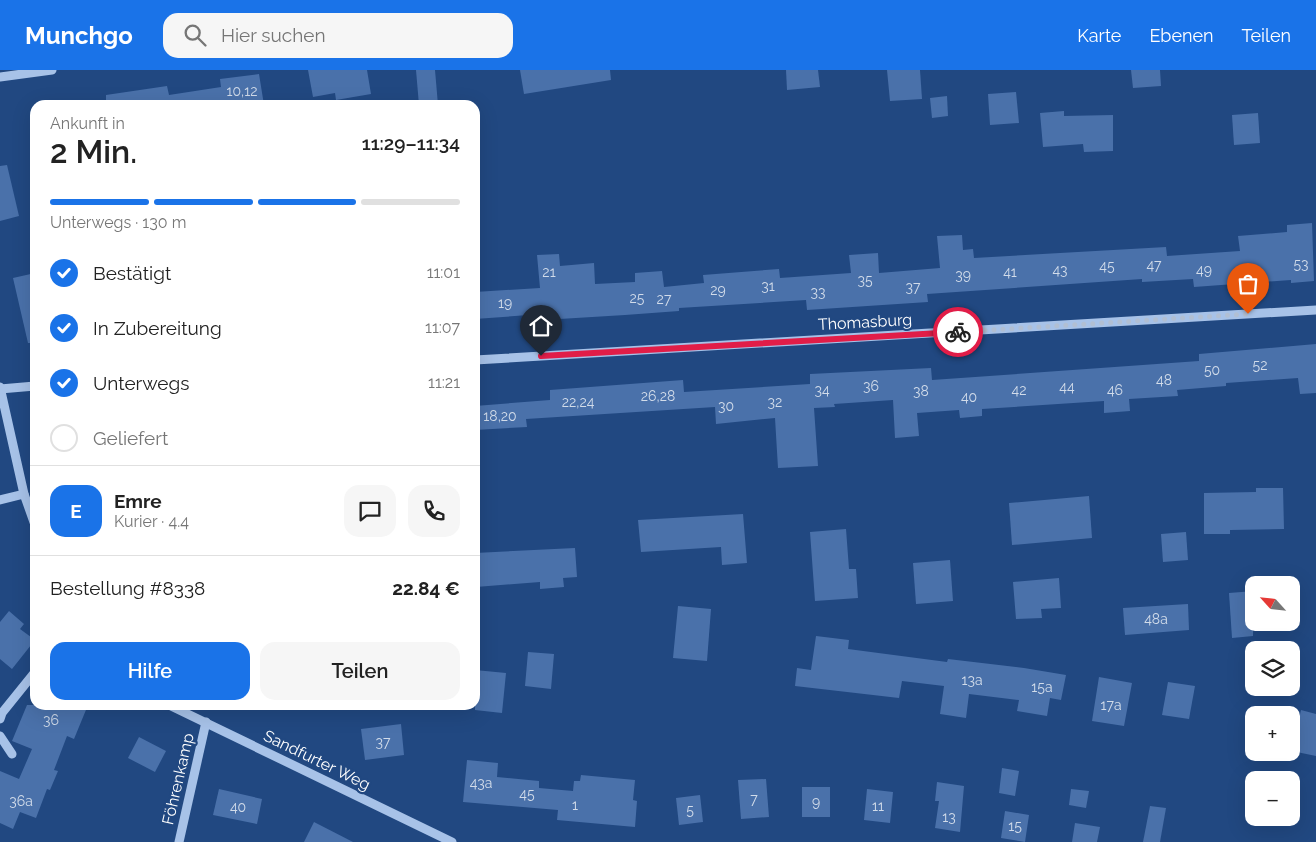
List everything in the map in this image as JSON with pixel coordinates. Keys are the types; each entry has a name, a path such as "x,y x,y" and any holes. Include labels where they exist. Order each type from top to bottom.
{"street":[{"path":"0,77 52,70"},
{"name":"Thomasburg","path":"480,360 1316,310"},
{"path":"30,386 0,388 24,494 30,511"},
{"path":"0,500 24,494"},
{"path":"0,719 30,679"},
{"name":"Sandfurter Weg","path":"180,710 452,842"},
{"name":"Föhrenkamp","path":"179,842 206,722"},
{"path":"0,736 12,754"}],"building":[{"path":"308,70 367,70 371,94 336,100 335,93 313,97"},
{"path":"416,70 435,70 438,100 419,100"},
{"path":"520,70 610,70 611,80 524,94"},
{"path":"786,70 818,70 820,87 787,90"},
{"path":"887,70 920,70 922,99 890,101"},
{"path":"1131,70 1160,70 1161,86 1133,88"},
{"path":"259,74 263,100 106,100 106,95 167,86 169,95 221,87 220,79"},
{"path":"1016,92 1019,123 990,125 988,94"},
{"path":"947,96 948,116 932,118 930,98"},
{"path":"1064,111 1064,116 1113,115 1113,151 1084,152 1083,144 1043,147 1040,113"},
{"path":"1258,113 1260,143 1234,145 1232,115"},
{"path":"7,165 19,216 0,221 0,166"},
{"path":"1312,223 1314,281 1291,283 1291,280 1194,287 1193,279 1142,282 1142,279 927,294 928,302 807,310 806,300 679,308 679,311 543,320 542,314 480,319 480,292 540,288 537,255 559,254 560,266 594,263 595,284 635,282 635,273 662,271 664,287 704,283 703,275 779,269 780,278 851,273 849,255 878,253 879,273 940,268 937,236 962,235 963,250 973,249 974,258 1166,247 1167,256 1240,251 1238,236 1287,232 1287,225"},
{"path":"30,274 30,343 28,343 13,278"},
{"path":"1316,344 1316,393 1300,394 1298,378 1226,383 1226,386 1177,390 1178,396 1129,399 1130,411 1104,413 1104,401 982,409 982,416 960,418 959,410 917,413 919,436 895,438 893,400 834,404 835,407 814,408 818,466 778,468 775,418 716,424 715,407 526,419 527,427 480,430 480,406 550,400 550,390 683,380 684,392 810,384 810,374 931,368 932,380 1199,361 1199,354"},
{"path":"1256,488 1283,488 1284,529 1230,530 1230,534 1204,534 1204,493 1256,492"},
{"path":"1089,496 1092,538 1012,545 1009,503"},
{"path":"743,514 747,563 722,565 721,547 641,552 638,520"},
{"path":"846,529 849,569 856,569 858,598 815,601 810,532"},
{"path":"1186,532 1188,560 1163,562 1161,534"},
{"path":"575,548 577,577 563,578 564,587 540,589 540,582 480,587 480,553"},
{"path":"950,560 953,601 916,604 913,563"},
{"path":"1059,578 1061,608 1041,609 1042,618 1016,619 1013,582"},
{"path":"1245,592 1245,631 1253,631 1253,636 1232,638 1229,593"},
{"path":"1188,604 1189,630 1125,635 1123,608"},
{"path":"678,606 711,609 707,661 673,658"},
{"path":"9,611 24,624 20,629 30,636 30,646 12,669 0,659 0,622"},
{"path":"816,636 849,640 848,649 947,662 948,659 1024,668 1066,675 1061,700 1050,698 1047,716 1017,711 1019,700 969,694 966,718 940,714 944,686 902,681 899,698 795,686 797,668 811,670"},
{"path":"528,652 554,654 551,689 525,686"},
{"path":"480,670 506,673 502,713 475,710 480,710"},
{"path":"1099,677 1132,683 1124,726 1092,721"},
{"path":"1168,682 1195,686 1189,719 1162,715"},
{"path":"27,705 30,705 30,710 86,710 74,739 67,736 54,770 58,771 50,790 47,789 36,818 20,812 13,829 0,823 0,771 19,779 32,749 12,741"},
{"path":"1301,710 1316,714 1316,756 1300,753"},
{"path":"401,724 404,755 365,760 361,729"},
{"path":"139,737 166,751 155,772 128,758"},
{"path":"467,760 498,763 497,777 539,781 539,788 573,791 574,781 580,781 581,775 635,780 633,800 637,801 635,827 557,820 558,810 463,802"},
{"path":"1002,768 1019,771 1015,796 999,793"},
{"path":"766,779 769,817 741,819 738,780"},
{"path":"937,782 964,786 960,832 935,828 939,801 935,801"},
{"path":"802,787 830,787 830,817 802,817"},
{"path":"219,789 262,799 257,824 213,815"},
{"path":"867,789 893,792 890,823 864,820"},
{"path":"1071,789 1089,791 1086,808 1069,805"},
{"path":"700,795 703,822 679,825 676,798"},
{"path":"1150,806 1166,808 1160,842 1143,842"},
{"path":"1005,811 1029,815 1025,842 1001,838"},
{"path":"314,822 353,842 304,842"},
{"path":"1075,823 1100,827 1097,842 1072,842"}],"way so far":[{"path":"958,332 1248,314"}],"route":[{"path":"541,356 958,332"}]}
